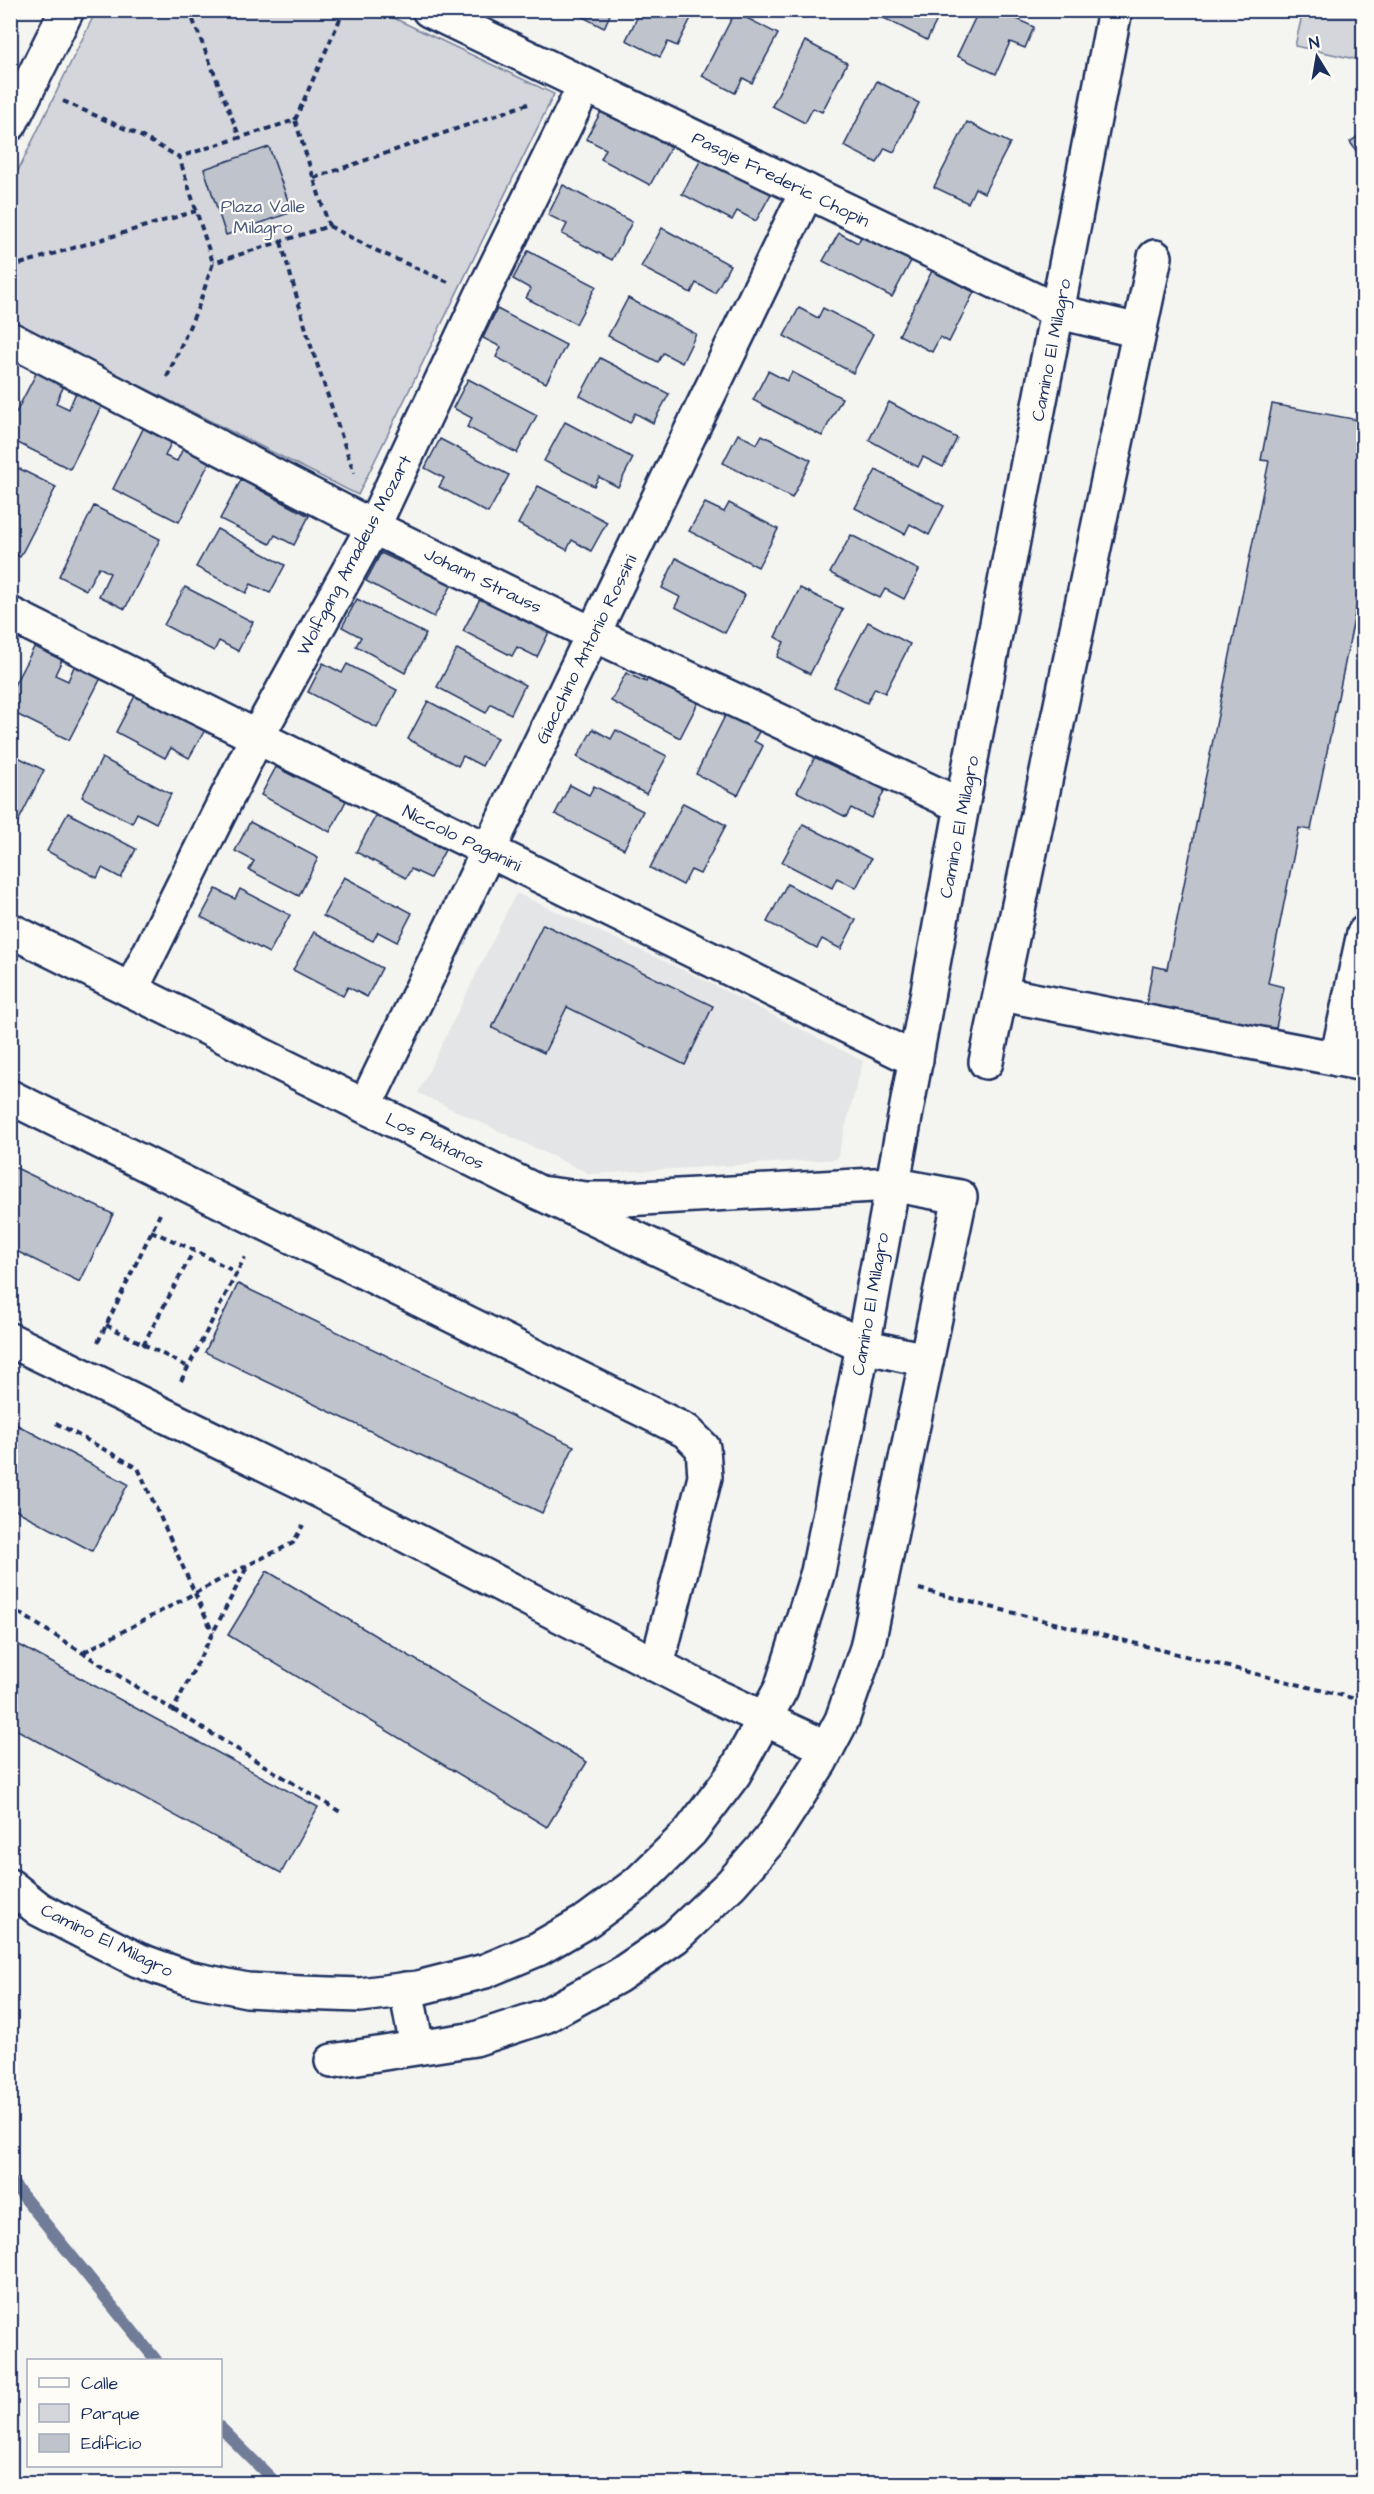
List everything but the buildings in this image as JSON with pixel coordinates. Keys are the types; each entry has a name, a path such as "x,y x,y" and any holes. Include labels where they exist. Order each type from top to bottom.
{"street":[{"path":"10,124 67,10"},
{"name":"Pasaje Frederic Chopin","path":"429,10 1059,312 1139,331"},
{"name":"Camino El Milagro","path":"10,1887 39,1909 138,1960 188,1978 247,1990 301,1993 360,1995 406,1989 485,1971 538,1949 588,1920 638,1883 690,1832 734,1774 781,1689 818,1572 863,1346 962,806 1059,312 1109,13"},
{"name":"Wolfgang Amadeus Mozart","path":"131,990 256,737 373,527 481,297 585,85"},
{"name":"Giacchino Antonio Rossini","path":"365,1106 807,191"},
{"path":"986,1062 1155,257"},
{"name":"Johann Strauss","path":"10,339 373,527 593,634 962,806"},
{"name":"Niccolo Paganini","path":"10,614 916,1060"},
{"name":"Los Plátanos","path":"10,930 540,1193 863,1346 926,1360"},
{"path":"1002,994 1350,1061 1364,933"},
{"path":"10,1097 686,1431 703,1448 705,1477 657,1665"},
{"path":"332,2061 475,2039 545,2016 618,1976 675,1937 731,1884 769,1840 842,1720 867,1648 960,1197 891,1184 625,1199 587,1199 540,1193"},
{"path":"10,1340 322,1492 720,1698 827,1748"},
{"path":"406,1989 417,2048"}],"path":[{"path":"189,10 240,138"},
{"path":"345,10 295,120 329,226 373,249 481,297"},
{"path":"314,178 585,85"},
{"path":"30,87 137,134 179,157 213,263 199,305 151,413"},
{"path":"179,157 295,120"},
{"path":"10,267 196,211"},
{"path":"213,263 329,226"},
{"path":"281,242 310,343 373,527"},
{"path":"82,1375 177,1179"},
{"path":"164,1415 263,1221"},
{"path":"151,1231 237,1273"},
{"path":"143,1345 194,1250"},
{"path":"106,1325 188,1367"},
{"path":"56,1424 138,1468 213,1632"},
{"path":"83,1653 293,1543 322,1492"},
{"path":"173,1710 248,1565"},
{"path":"880,1580 1364,1701"},
{"path":"10,1606 173,1710 342,1813"}],"shaded area":[{"path":"516,893 692,974 863,1061 837,1159 590,1174 418,1093"}],"green space":[{"name":"Plaza Valle Milagro","path":"96,11 379,11 554,94 358,495 11,321 10,187"},
{"path":"1303,11 1363,11 1355,59 1295,46"}],"waterway":[{"path":"10,2180 155,2359"},
{"path":"222,2429 279,2484"}]}
